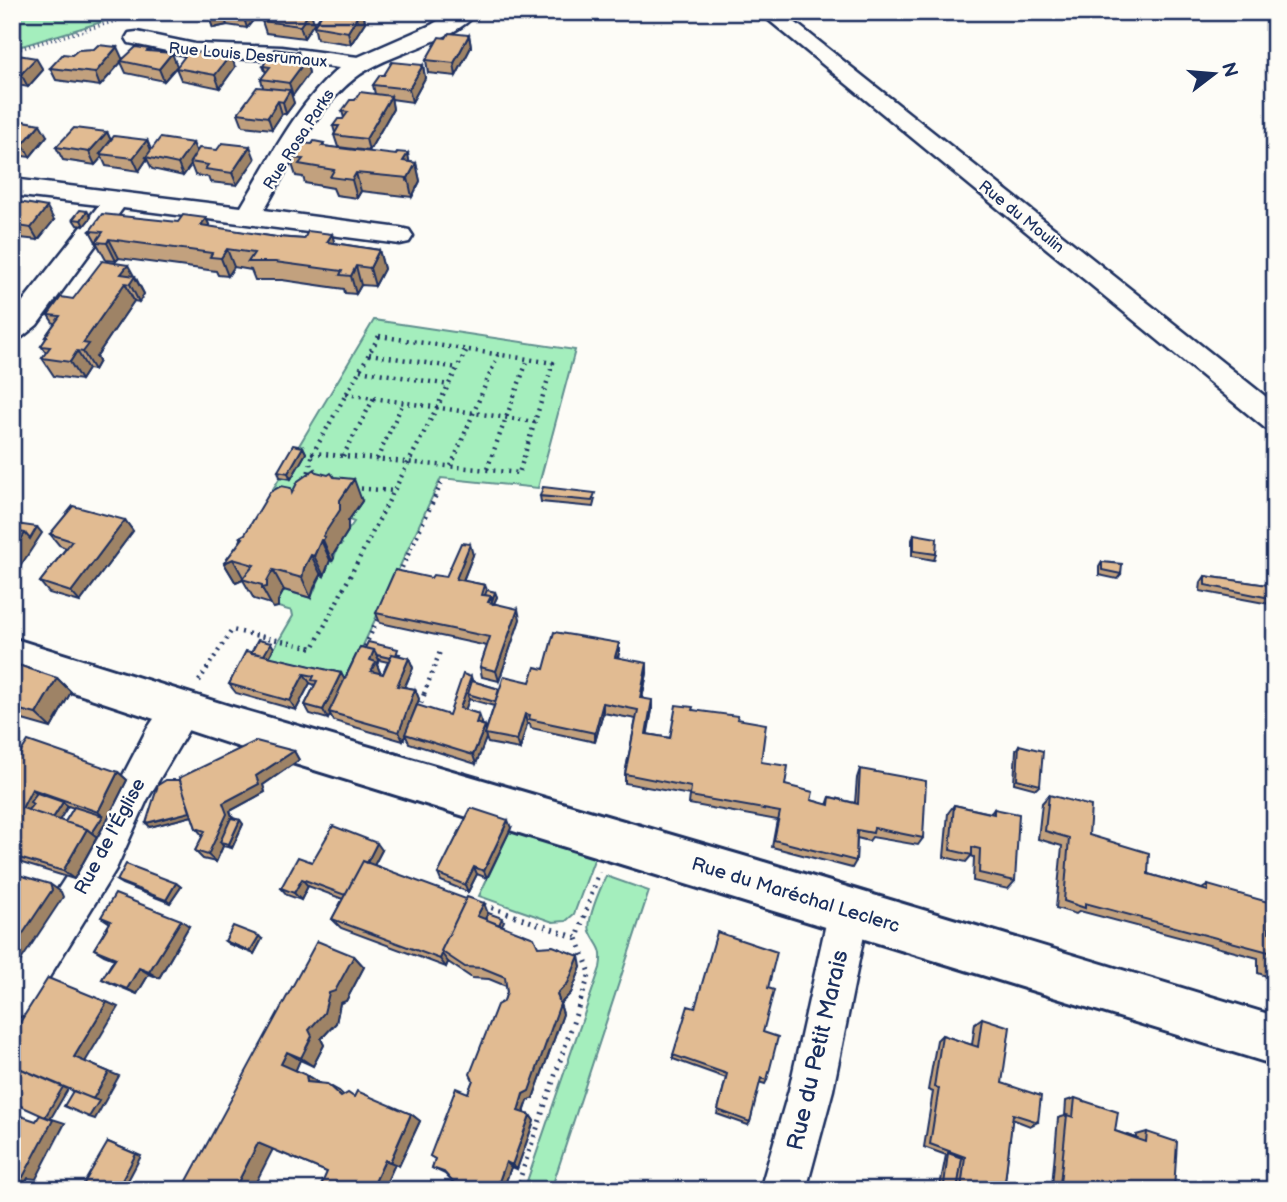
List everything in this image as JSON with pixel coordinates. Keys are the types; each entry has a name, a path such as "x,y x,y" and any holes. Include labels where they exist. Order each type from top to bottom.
{"street":[{"name":"Rue Rosa Parks","path":"248,216 327,91 340,78 361,64 443,27 467,12"},
{"name":"Rue du Moulin","path":"769,12 1275,421"},
{"name":"Rue Louis Desrumaux","path":"137,38 154,45 236,55 255,53 361,64"},
{"name":"Rue Rosa Parks","path":"12,187 400,236"},
{"path":"12,330 27,318 116,200"},
{"name":"Rue du Maréchal Leclerc","path":"12,655 229,725 396,772 1275,1041"},
{"name":"Rue de l'Église","path":"12,998 102,856 160,741 164,702"},
{"name":"Rue du Petit Marais","path":"783,1190 811,1090 849,910"}],"path":[{"path":"12,51 122,19"},
{"path":"305,484 313,453 379,336 553,363 519,473 313,453"},
{"path":"164,702 232,630 313,648 466,351"},
{"path":"369,354 458,368"},
{"path":"452,466 498,355"},
{"path":"486,470 528,359"},
{"path":"360,370 449,385"},
{"path":"346,394 535,422"},
{"path":"343,456 374,398"},
{"path":"377,459 403,403"},
{"path":"396,581 443,480"},
{"path":"344,487 394,491"},
{"path":"360,657 384,606"},
{"path":"396,772 441,649"},
{"path":"516,1190 590,973 578,938 611,838"},
{"path":"484,905 578,938"}],"green space":[{"path":"12,12 135,12 12,49"},
{"path":"374,320 575,350 538,488 441,478 346,682 265,664 293,616 292,611 278,607 284,590 311,598 321,575 324,576 330,560 333,561 338,546 342,544 340,542 354,522 349,520 362,500 267,499"},
{"path":"511,828 595,857 574,914 566,921 553,922 479,896"},
{"path":"606,876 649,891 551,1190 524,1190 600,968 600,951 589,926"}],"building":[{"path":"208,12 246,12 243,15 208,15"},
{"path":"268,12 310,12 300,26 262,21"},
{"path":"323,12 360,12 348,32 314,26"},
{"path":"449,33 469,35 454,63 426,60 439,37 446,38"},
{"path":"98,45 117,47 95,73 50,68 63,54 72,55 78,50 94,49"},
{"path":"136,47 149,49 147,51 172,53 159,69 121,61"},
{"path":"274,49 298,52 294,59 306,60 289,83 261,79 270,67 263,66"},
{"path":"188,52 231,54 215,75 176,68"},
{"path":"12,54 36,58 21,74 12,73"},
{"path":"392,62 423,65 409,89 373,85 380,75 384,75"},
{"path":"257,87 290,90 283,102 278,101 268,117 238,113"},
{"path":"360,92 391,96 366,139 334,135 339,126 333,126 348,112 342,111"},
{"path":"12,119 40,124 23,144 12,143"},
{"path":"74,128 107,132 89,152 56,147"},
{"path":"114,136 147,140 133,158 100,154"},
{"path":"160,138 193,143 178,164 146,157"},
{"path":"314,141 324,143 322,146 396,155 397,152 408,153 403,161 416,163 408,178 356,173 352,180 330,177 334,170 299,164 303,159 290,158 299,143 312,144"},
{"path":"222,143 250,146 232,173 205,169 208,165 190,162 199,148 217,150"},
{"path":"13,201 47,207 31,228 12,225"},
{"path":"80,210 87,211 81,220 73,219"},
{"path":"102,214 178,222 183,215 206,218 201,225 276,237 304,239 308,231 332,234 327,242 379,250 370,268 356,266 351,276 340,275 342,271 275,262 248,262 254,253 227,249 221,258 210,257 212,253 109,239 107,243 96,242 103,232 90,231"},
{"path":"102,261 128,265 121,274 135,276 130,284 125,283 83,343 89,344 83,352 77,351 70,362 42,358 50,347 41,346 60,316 48,315 61,297 73,299"},
{"path":"293,445 303,447 288,473 278,471"},
{"path":"315,469 316,472 328,475 331,473 334,477 354,479 340,500 340,510 323,536 325,537 304,568 302,578 273,570 267,587 262,588 262,585 242,579 254,565 233,559 224,563 243,538 240,537 245,534 270,492 281,486 291,488 292,493 298,481"},
{"path":"543,487 595,493 592,501 540,496"},
{"path":"73,506 125,520 71,592 40,582 72,541 50,534"},
{"path":"16,524 37,527 30,539 25,533 12,531"},
{"path":"12,531 25,533 12,553"},
{"path":"914,534 937,538 936,554 914,551"},
{"path":"461,543 470,544 456,579 485,585 482,595 491,596 488,602 518,609 496,671 480,667 490,637 376,613 395,570 431,578 433,575 446,577"},
{"path":"1102,562 1122,564 1121,574 1102,570"},
{"path":"1205,576 1275,586 1275,599 1205,585"},
{"path":"487,590 495,592 492,601 491,596 485,595"},
{"path":"554,632 619,643 615,657 647,663 640,698 652,700 646,734 670,738 676,705 766,724 761,762 788,766 785,785 813,792 811,800 829,805 830,797 858,804 860,769 926,781 923,838 874,828 873,833 857,830 856,861 774,840 780,812 690,796 691,787 625,774 638,710 603,703 595,733 529,719 530,715 525,714 517,740 485,734 504,676 530,682 535,667 544,669"},
{"path":"258,640 271,643 264,655 251,653"},
{"path":"368,642 398,649 396,655 392,654 390,658 377,655 374,650 365,648"},
{"path":"360,647 374,650 370,660 376,662 371,671 383,674 392,654 409,658 397,686 415,689 399,732 329,712"},
{"path":"246,651 341,673 323,710 305,705 317,681 312,680 314,676 304,674 290,701 229,684"},
{"path":"12,663 57,678 36,714 12,708"},
{"path":"463,674 471,677 460,708 479,714 476,723 485,726 473,755 405,734 417,705 449,715"},
{"path":"472,681 499,689 495,702 468,694"},
{"path":"28,741 118,772 98,812 32,789 22,808 87,829 63,871 12,856 12,766"},
{"path":"256,741 294,751 256,776 259,784 223,803 227,814 208,855 195,851 205,831 196,828 179,778"},
{"path":"1019,745 1043,751 1040,785 1017,779"},
{"path":"166,780 180,780 190,812 146,823 158,785"},
{"path":"37,793 63,802 53,818 28,810"},
{"path":"1049,795 1091,806 1089,835 1149,853 1148,874 1208,891 1208,885 1268,902 1269,932 1275,934 1275,969 1270,968 1269,952 1085,903 1085,908 1064,901 1069,838 1045,831"},
{"path":"954,805 994,814 994,809 1019,814 1015,881 979,873 980,849 972,847 972,855 950,850"},
{"path":"74,807 103,816 92,833 65,822"},
{"path":"471,808 508,820 484,871 474,867 465,885 438,874"},
{"path":"231,818 240,820 229,844 220,842"},
{"path":"333,826 377,843 367,863 363,861 345,895 302,879 294,893 281,888 298,857 312,862"},
{"path":"363,861 466,899 441,951 440,959 332,919"},
{"path":"126,864 176,883 166,900 117,881"},
{"path":"12,873 50,884 52,890 12,950"},
{"path":"115,894 181,920 149,972 139,968 127,989 102,979 116,958 94,949 111,921 101,917"},
{"path":"467,897 484,903 477,916 534,938 538,947 553,946 579,956 568,983 557,994 560,1004 529,1091 523,1094 518,1111 530,1115 512,1165 506,1162 496,1190 483,1187 475,1190 458,1188 444,1172 432,1168 435,1159 430,1156 456,1088 468,1093 473,1080 470,1074 497,1005 504,1001 507,992 505,977 483,968 465,967 441,951"},
{"path":"488,913 502,918 499,925 485,919"},
{"path":"233,926 259,936 250,951 225,941"},
{"path":"717,932 777,952 768,988 774,990 763,1032 778,1037 767,1080 761,1078 750,1122 718,1110 727,1074 673,1055 688,1006 695,1008"},
{"path":"317,941 354,956 335,991 329,993 324,1013 309,1030 312,1036 301,1058 287,1052 281,1064 306,1075 307,1082 327,1084 341,1097 348,1093 354,1097 357,1091 411,1114 390,1162 385,1160 374,1184 379,1186 377,1190 319,1190 327,1172 258,1143 234,1190 182,1190"},
{"path":"48,978 107,1002 74,1057 109,1072 93,1099 12,1065 12,1035"},
{"path":"982,1018 1010,1027 1002,1083 1041,1096 1038,1122 1013,1114 1004,1190 961,1189 965,1157 930,1144 939,1088 934,1087 942,1035 978,1047"},
{"path":"12,1065 63,1087 45,1117 12,1102"},
{"path":"73,1091 99,1101 89,1117 64,1106"},
{"path":"1075,1098 1118,1112 1115,1131 1146,1142 1147,1132 1177,1142 1174,1190 1078,1190 1060,1184 1067,1115 1073,1117"},
{"path":"12,1113 36,1121 40,1115 53,1120 23,1177 12,1173"},
{"path":"108,1142 136,1154 117,1190 80,1190"},
{"path":"948,1153 962,1158 957,1190 944,1185"},
{"path":"12,1173 21,1176 14,1190 12,1190"}]}
